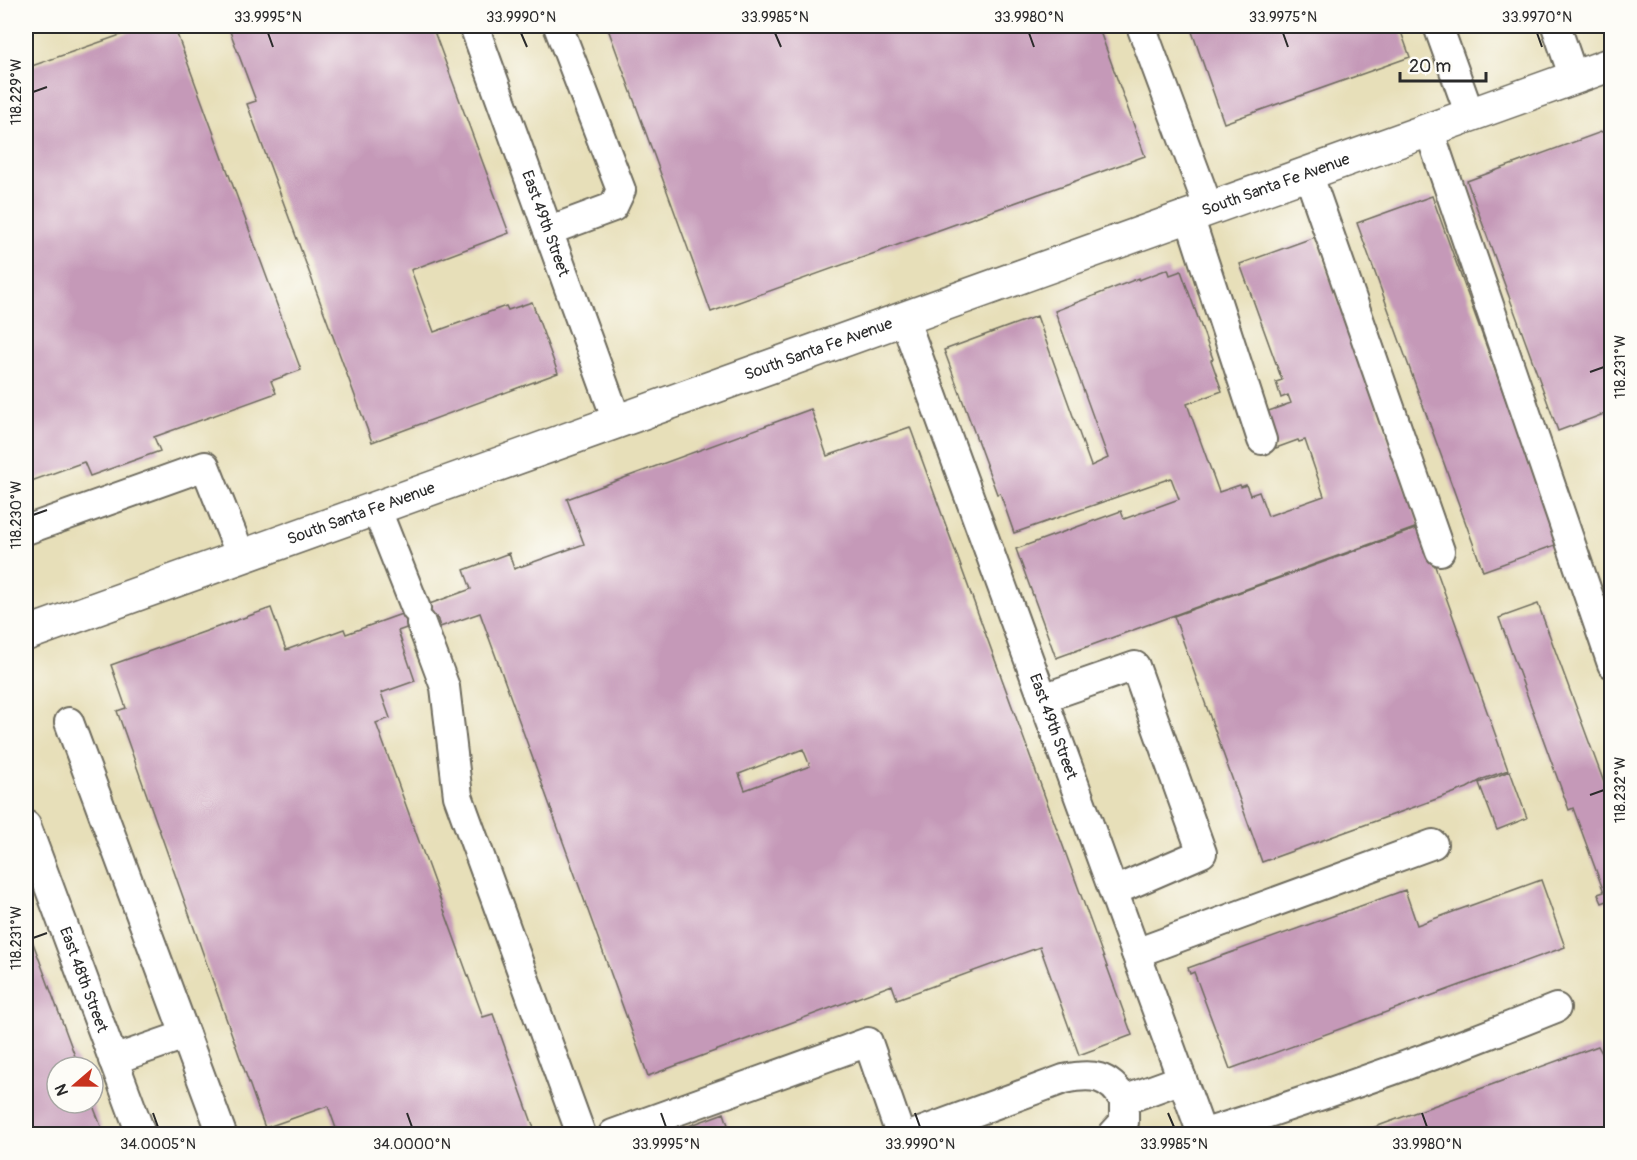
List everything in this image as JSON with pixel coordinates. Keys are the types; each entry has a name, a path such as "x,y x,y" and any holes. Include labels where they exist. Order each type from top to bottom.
{"main road":[{"name":"South Santa Fe Avenue","path":"26,634 1611,64"}],"street":[{"name":"East 49th Street","path":"474,26 617,421"},
{"path":"548,231 613,207 621,190 558,26"},
{"path":"1141,26 1199,213 1262,440"},
{"path":"1438,26 1470,115"},
{"path":"1556,26 1574,78"},
{"path":"1429,130 1611,664"},
{"path":"1308,173 1440,551"},
{"name":"East 49th Street","path":"904,318 1202,1134"},
{"path":"26,531 205,466 241,556"},
{"path":"376,508 445,687 458,796 581,1134"},
{"path":"1043,698 1135,666 1202,853 1114,891"},
{"path":"69,722 222,1134"},
{"name":"East 48th Street","path":"26,825 141,1134"},
{"path":"1136,953 1433,844"},
{"path":"1202,1134 1280,1110 1453,1049 1556,1008"},
{"path":"113,1060 185,1035"},
{"path":"613,1134 868,1042 900,1134"},
{"path":"915,1134 1064,1079 1083,1075 1103,1078 1117,1088 1124,1100 1124,1122 1113,1134"},
{"path":"1124,1100 1182,1078"}],"building":[{"path":"146,26 174,26 301,370 271,381 276,393 154,437 160,451 90,476 84,462 26,483 26,68"},
{"path":"228,26 432,26 509,233 411,270 434,332 506,306 508,310 532,302 558,373 372,442 247,104 256,101"},
{"path":"607,26 1098,26 1145,156 711,312"},
{"path":"1190,26 1399,26 1410,57 1224,123"},
{"path":"1612,128 1612,411 1558,431 1467,181"},
{"path":"1432,196 1558,544 1483,571 1357,223"},
{"path":"1315,237 1420,526 1056,658 1016,549 1121,511 1124,519 1179,499 1171,478 1014,533 1000,493 997,494 944,350 1037,316 1091,466 1108,458 1055,311 1139,278 1139,280 1168,269 1170,275 1181,271 1213,359 1211,360 1222,391 1187,404 1219,492 1246,485 1250,495 1259,492 1268,516 1324,496 1305,440 1299,442 1298,440 1276,448 1263,413 1291,403 1288,395 1281,398 1276,382 1282,380 1240,264"},
{"path":"811,409 827,456 910,427 1132,1035 1079,1055 1040,947 897,999 892,985 648,1076 480,613 440,627 437,617 398,631 415,681 381,693 390,718 376,723 483,1017 493,1014 536,1134 338,1134 328,1106 265,1128 117,711 126,708 111,665 271,608 286,650 344,629 346,634 471,589 464,570 509,553 514,569 584,544 567,499","holes":["803,749 810,766 745,790 739,774"]},
{"path":"1421,527 1508,770 1483,779 1467,788 1262,862 1174,616"},
{"path":"1538,604 1609,796 1612,794 1612,912 1607,901 1602,903 1598,894 1604,892 1573,808 1569,810 1499,618"},
{"path":"1510,771 1527,818 1497,830 1479,783"},
{"path":"1541,880 1565,947 1230,1069 1194,972 1190,974 1188,968 1405,890 1417,925"},
{"path":"26,924 75,1055 45,1055 45,1115 97,1115 104,1134 26,1134"},
{"path":"1598,1046 1612,1071 1612,1134 1356,1134"},
{"path":"724,1113 731,1134 667,1134"}]}
